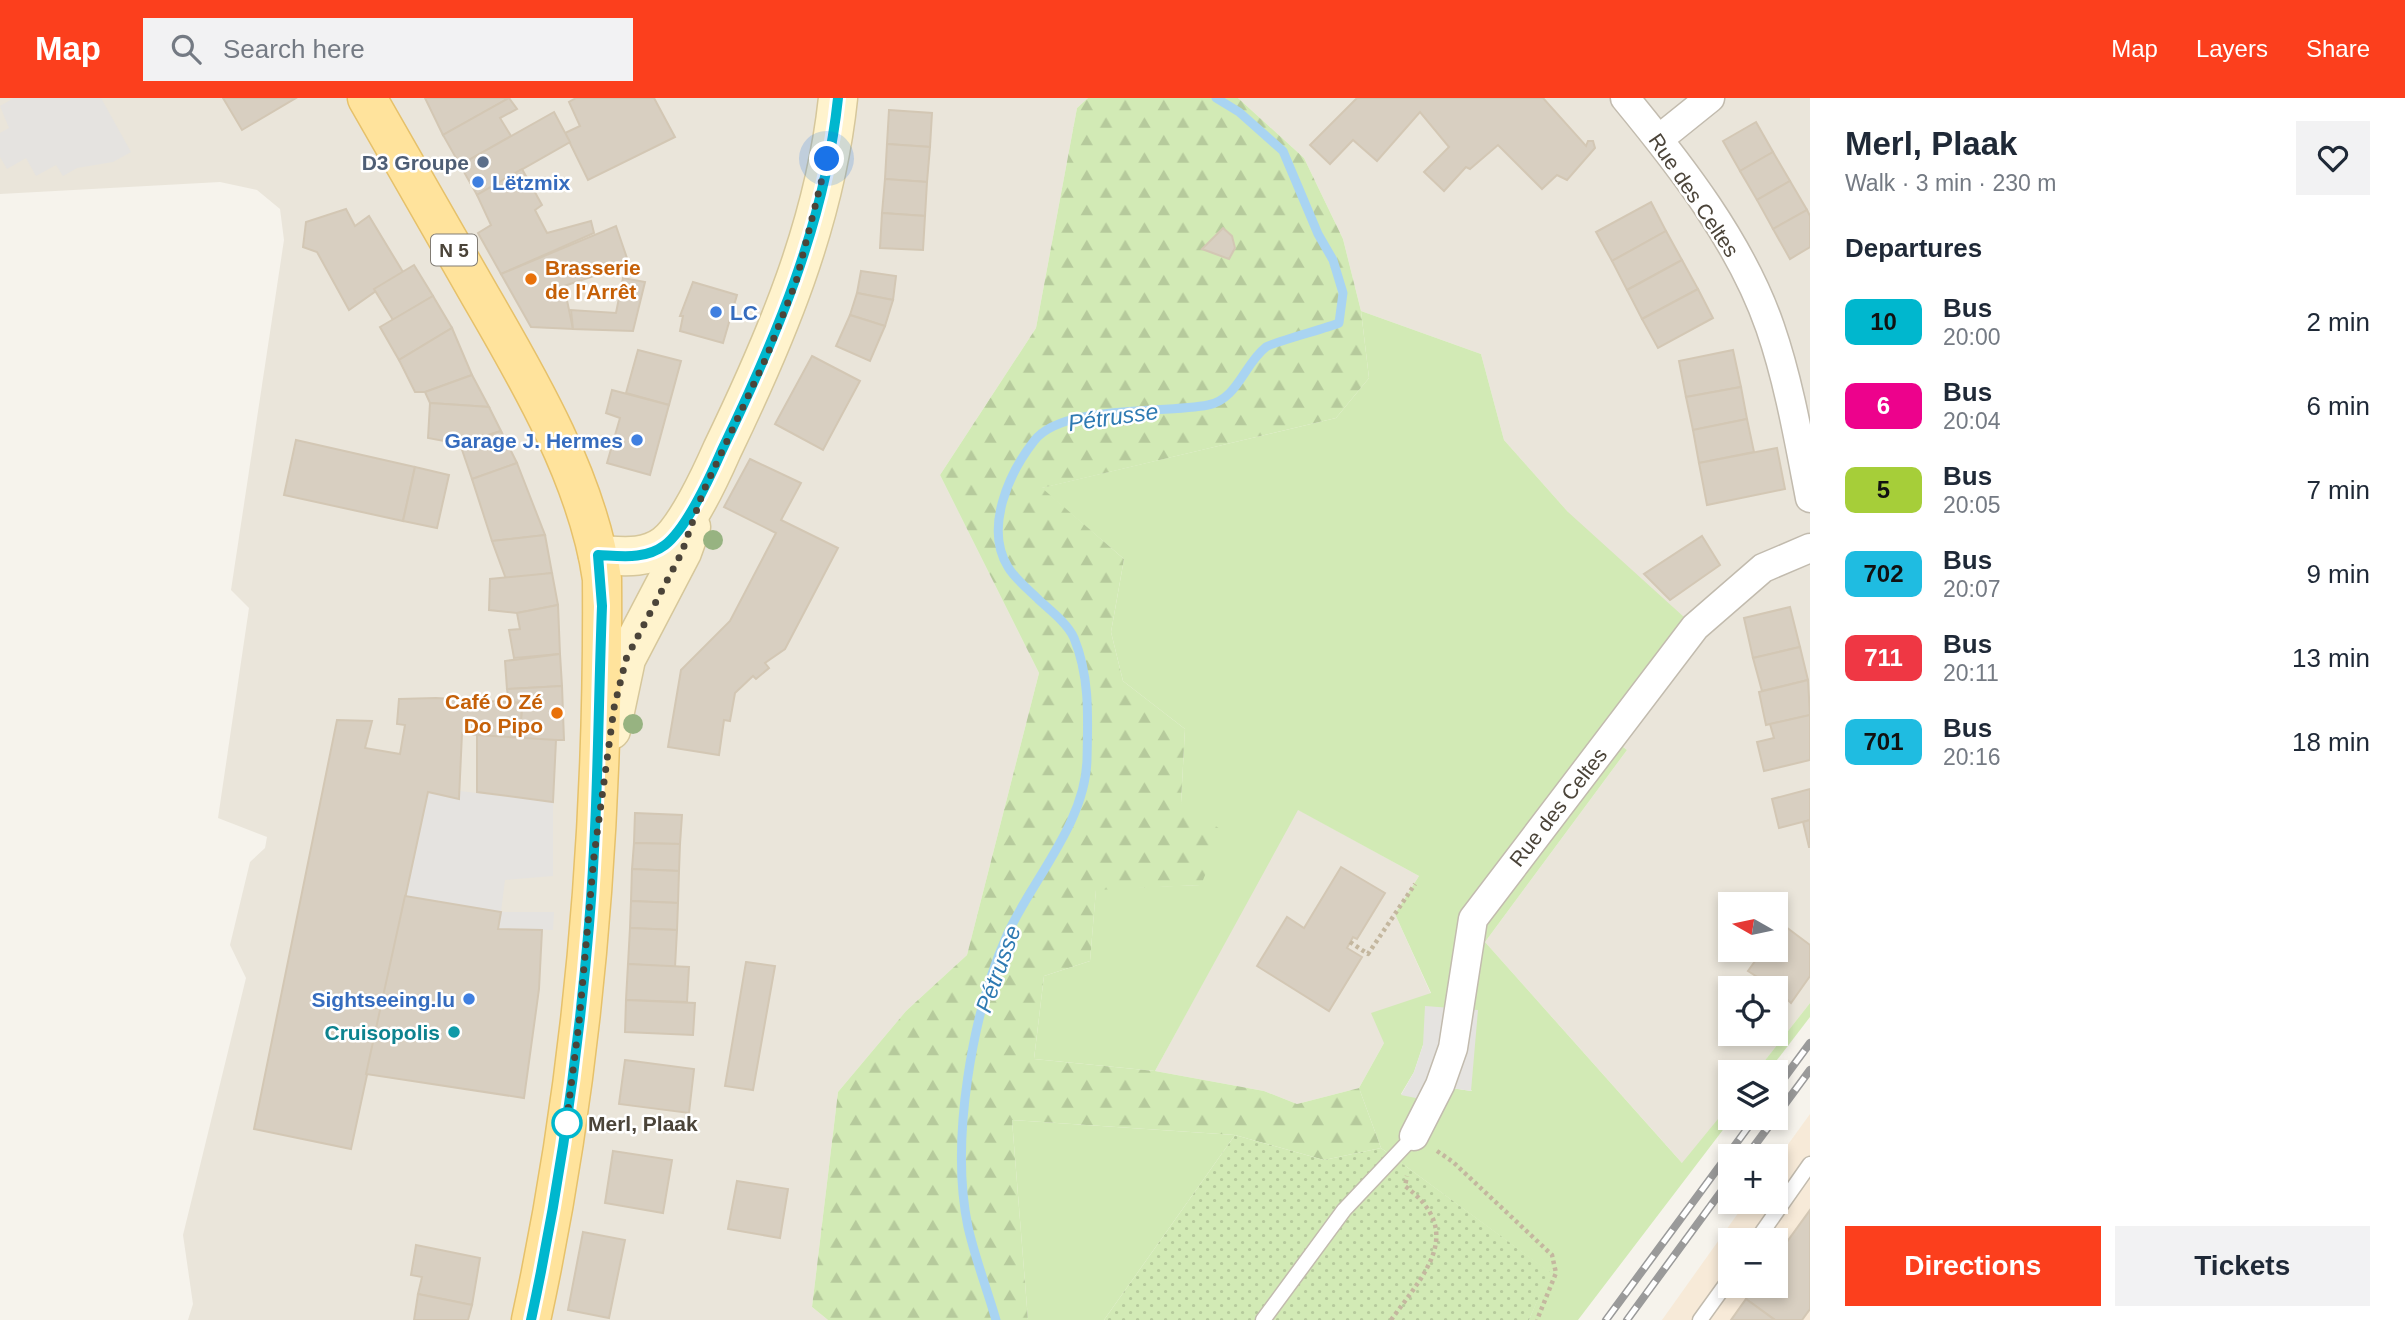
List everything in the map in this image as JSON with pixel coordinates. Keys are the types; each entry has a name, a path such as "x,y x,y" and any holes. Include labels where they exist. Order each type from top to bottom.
{"main road":[{"name":"N 5","path":"367,98 542,402 598,555 602,606 594,856"},
{"path":"598,555 651,554 667,544 703,492 766,358 796,282 818,205 838,98"},
{"name":"N 5","path":"531,1320 554,1208 569,1109 594,856 614,708 626,659 682,552 703,492"}],"street":[{"name":"Rue des Celtes","path":"1625,98 1659,139 1731,244 1769,325 1795,417 1810,498"},
{"path":"1659,139 1710,98"},
{"name":"Rue des Celtes","path":"1414,1136 1440,1085 1453,1048 1473,919 1695,627 1763,568 1810,548"}],"lane":[{"path":"1263,1320 1344,1210 1414,1136"},
{"path":"1765,1228 1810,1164"},
{"path":"1700,1320 1718,1295"}],"path":[{"path":"1350,942 1368,954 1415,884"},
{"path":"1391,1320 1431,1265 1437,1243 1435,1220 1424,1200 1405,1186 1414,1136 1453,1161 1552,1255 1556,1273 1537,1320"}],"shaded area":[{"path":"0,98 1088,98 1077,108 1036,328 940,475 1039,673 967,955 906,1011 838,1092 812,1307 828,1320 188,1320 193,1304 183,1235 246,978 230,945 250,862 265,848 267,837 218,818 249,608 231,590 284,240 280,209 257,190 220,182 0,194"},
{"path":"14,98 101,98 131,152 113,162 77,168 63,176 56,165 36,176 26,158 7,169 0,157 0,133 9,128 0,106"},
{"path":"1238,98 1810,98 1810,1003 1788,1031 1788,976 1718,976 1718,1046 1776,1046 1765,1060 1718,1060 1718,1120 1683,1164 1485,942 1627,750 1613,738 1568,512 1504,440 1481,354 1361,311 1343,239 1304,158"},
{"path":"460,791 553,802 553,876 505,880 501,912 405,896 428,792 459,799"},
{"path":"1297,809 1419,876 1395,914 1431,994 1384,1043 1359,1088 1297,1104 1264,1091 1155,1071"},
{"path":"501,912 554,912 553,930 498,929"},
{"path":"1425,1006 1478,1010 1471,1091 1451,1088 1445,1104 1401,1095 1414,1072 1423,1045"},
{"path":"1810,1114 1810,1320 1662,1320 1718,1241 1718,1298 1788,1298 1788,1228 1727,1228 1737,1214 1788,1214 1788,1144"}],"green space":[{"path":"1088,98 1238,98 1304,158 1343,239 1361,311 1369,378 1336,418 1042,488 1124,559 1111,632 1123,681 1185,729 1181,803 1223,831 1201,885 1096,890 1090,961 1044,976 1034,1059 1155,1071 1264,1091 1297,1104 1359,1088 1381,1148 1324,1160 1235,1135 1012,1120 1028,1320 828,1320 812,1307 838,1092 906,1011 967,955 1039,673 940,475 1036,328 1077,108"},
{"path":"1361,311 1481,354 1504,440 1568,512 1695,627 1613,739 1627,750 1485,942 1682,1163 1718,1119 1718,1130 1723,1130 1578,1320 1529,1320 1549,1272 1381,1148 1359,1088 1384,1043 1371,1013 1431,993 1395,914 1419,876 1298,810 1155,1071 1034,1059 1044,976 1090,961 1096,889 1200,885 1181,803 1185,729 1123,681 1111,632 1124,559 1041,488 1336,418 1369,378","holes":["1423,1045 1472,1091 1451,1088 1401,1094 1414,1072"]},
{"path":"1810,1003 1810,1017 1788,1046 1788,1031"},
{"path":"1776,1046 1788,1046 1777,1060 1765,1060"},
{"path":"1012,1120 1235,1135 1104,1320 1028,1320"},
{"path":"1235,1135 1324,1160 1381,1148 1550,1272 1529,1320 1104,1320"}],"building":[{"path":"223,98 296,98 242,130"},
{"path":"425,98 509,98 443,135"},
{"path":"509,98 517,109 500,118 511,136 460,165 443,135"},
{"path":"576,98 654,98 675,137 588,180 565,133 580,126 569,102"},
{"path":"1357,98 1543,98 1586,146 1588,141 1593,141 1595,148 1567,180 1557,175 1542,189 1498,145 1470,169 1466,167 1444,191 1424,172 1449,147 1420,112 1377,161 1353,140 1330,164 1310,145"},
{"path":"889,110 932,113 930,147 887,144"},
{"path":"554,112 570,142 477,195 460,165"},
{"path":"1756,122 1773,152 1740,171 1723,141"},
{"path":"887,144 930,147 927,182 885,179"},
{"path":"1773,152 1790,181 1757,200 1740,171"},
{"path":"522,169 542,205 535,210 547,233 591,221 594,233 501,274 478,233 491,225 477,195"},
{"path":"885,179 927,182 925,216 882,213"},
{"path":"1790,181 1807,210 1773,229 1757,200"},
{"path":"1651,202 1666,231 1612,261 1596,232"},
{"path":"346,209 355,226 369,216 403,272 349,310 317,252 303,247 306,222"},
{"path":"1807,210 1810,216 1810,247 1790,259 1773,229"},
{"path":"882,213 925,216 923,250 880,248"},
{"path":"616,226 629,264 564,286 573,329 531,327 501,274"},
{"path":"1223,228 1232,236 1235,248 1229,259 1202,249"},
{"path":"1666,231 1682,260 1627,290 1612,261"},
{"path":"1682,260 1698,289 1642,319 1627,290"},
{"path":"414,265 433,296 393,320 374,289"},
{"path":"861,271 896,276 893,300 857,293"},
{"path":"623,278 645,282 633,331 573,329 571,310 616,313"},
{"path":"693,282 737,295 723,343 680,331 683,316 680,316"},
{"path":"1698,289 1713,318 1658,348 1642,319"},
{"path":"857,293 893,300 885,326 850,315"},
{"path":"433,296 452,328 399,360 380,327"},
{"path":"850,315 885,326 870,361 836,346"},
{"path":"452,328 472,375 425,392 415,392 399,360"},
{"path":"638,350 681,361 669,405 626,393"},
{"path":"1733,350 1741,387 1686,397 1679,361"},
{"path":"812,356 860,381 823,450 775,424"},
{"path":"472,375 489,407 430,403 425,392"},
{"path":"1741,387 1747,419 1693,430 1686,397"},
{"name":"Garage J. Hermes","path":"612,390 669,405 650,475 607,463 620,418 606,413"},
{"path":"430,403 489,407 501,431 460,444 428,438"},
{"path":"1747,419 1754,452 1699,463 1693,430"},
{"path":"501,431 517,463 472,479 460,444"},
{"path":"296,440 415,467 403,521 284,495"},
{"path":"1777,448 1785,489 1707,505 1699,463"},
{"path":"750,459 801,483 781,520 838,548 785,649 765,663 769,668 756,679 753,676 735,693 730,721 724,720 719,755 668,747 681,670 730,621 776,533 724,507"},
{"path":"517,463 545,535 492,541 472,479"},
{"path":"415,467 449,475 437,528 403,521"},
{"path":"545,535 552,573 506,579 492,541"},
{"path":"1702,536 1720,565 1670,600 1644,574"},
{"path":"552,573 558,605 517,613 489,610 490,579"},
{"path":"558,605 560,654 514,658 509,630 520,629 517,613"},
{"path":"1790,607 1800,647 1753,658 1744,618"},
{"path":"1800,647 1808,680 1762,691 1753,658"},
{"path":"560,654 562,686 507,689 505,661"},
{"path":"1808,680 1810,715 1766,725 1759,692"},
{"path":"562,686 564,740 520,740 522,703 509,702 507,689"},
{"path":"436,698 522,703 520,740 462,733 459,799 428,792 351,1149 254,1129 337,720 372,721 365,748 400,754 405,725 397,724 399,699"},
{"path":"1810,715 1810,760 1764,771 1757,742 1774,738 1770,724"},
{"path":"477,735 556,740 553,802 477,792"},
{"path":"1810,789 1810,820 1779,828 1772,799"},
{"path":"635,813 682,815 680,844 634,843"},
{"path":"1810,820 1810,847 1809,847 1803,822"},
{"path":"634,843 680,844 679,871 632,869"},
{"path":"1341,867 1385,893 1357,939 1353,937 1347,948 1362,957 1329,1011 1257,966 1287,917 1304,928"},
{"path":"632,869 679,871 678,903 631,901"},
{"name":"Cruisopolis","path":"405,896 501,912 498,929 542,930 539,989 524,1098 366,1074"},
{"path":"631,901 678,903 677,930 630,928"},
{"path":"630,928 677,930 675,967 628,964"},
{"path":"1788,928 1810,945 1810,976 1791,1003 1788,1000 1788,976 1756,976 1748,971 1754,962 1788,962"},
{"path":"746,962 775,966 753,1090 725,1086"},
{"path":"628,964 689,967 687,1002 626,1000"},
{"path":"626,1000 695,1003 693,1035 625,1032"},
{"path":"625,1060 694,1069 689,1113 619,1104"},
{"path":"613,1151 672,1160 663,1213 605,1203"},
{"path":"737,1181 788,1189 780,1238 728,1229"},
{"path":"1810,1210 1810,1309 1802,1320 1775,1320 1746,1299 1788,1298 1788,1240"},
{"path":"583,1232 625,1240 609,1318 568,1310"},
{"path":"416,1245 480,1258 472,1305 418,1294 422,1277 411,1275"},
{"path":"418,1294 472,1305 468,1320 414,1320"},
{"path":"1746,1299 1775,1320 1731,1320"}],"waterway":[{"name":"Pétrusse","path":"996,1320 971,1239 963,1193 963,1118 968,1078 984,1002 1007,935 1056,850 1078,805 1087,759 1088,728 1083,667 1074,638 1063,622 1014,576 1001,552 999,518 1008,485 1034,441 1048,429 1067,421 1115,412 1208,405 1227,396 1266,347 1339,323 1343,293 1333,260 1318,234 1283,151 1239,112 1216,98"}],"railway":[{"path":"1788,1073 1810,1043"},
{"path":"1788,1100 1810,1070"},
{"path":"1606,1320 1746,1130"},
{"path":"1756,1144 1766,1130"},
{"path":"1627,1320 1718,1196"}],"bus line":[{"name":"10","path":"531,1320 554,1208 569,1109 589,925 594,856 602,606 598,555 651,554 667,544 703,492 766,358 796,282 818,205 838,98"}],"place":[{"name":"D3 Groupe","path":"483,162"},
{"name":"Lëtzmix","path":"478,182"},
{"name":"Brasserie de l'Arrêt","path":"531,279"},
{"name":"LC","path":"716,312"},
{"name":"Garage J. Hermes","path":"637,440"},
{"name":"Café O Zé Do Pipo","path":"557,713"},
{"name":"Sightseeing.lu","path":"469,999"},
{"name":"Cruisopolis","path":"454,1032"},
{"name":"Merl, Plaak","path":"567,1123"}],"route":[{"path":"567,1123 565,1134 579,1023 594,856 614,708 626,659 682,552 703,492 766,358 796,282 818,205 827,159"}]}
